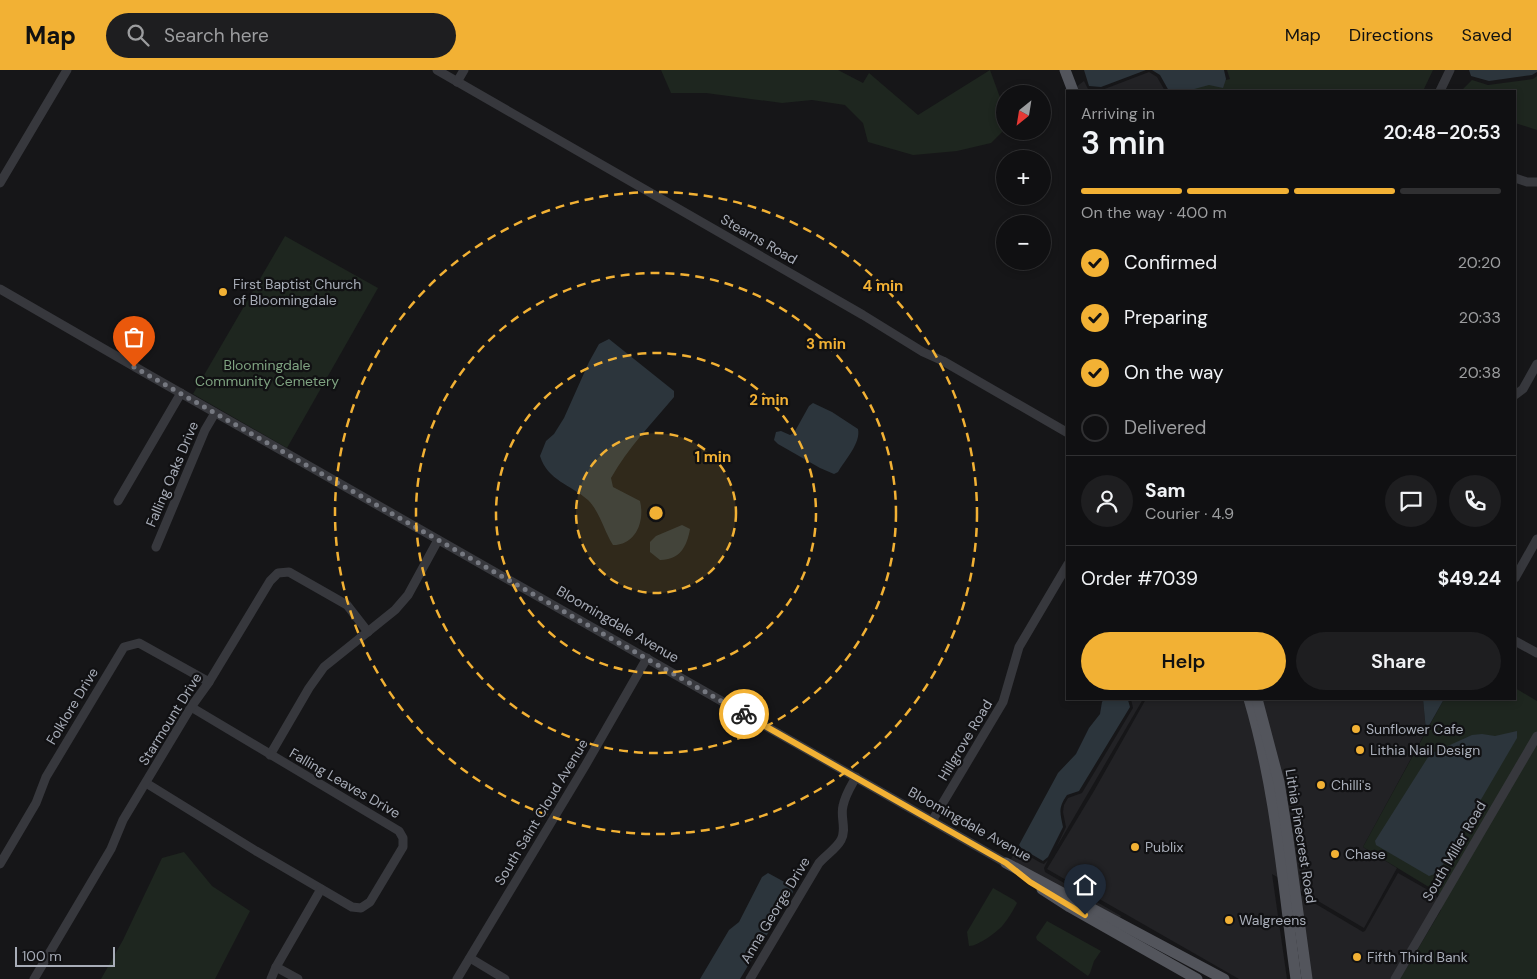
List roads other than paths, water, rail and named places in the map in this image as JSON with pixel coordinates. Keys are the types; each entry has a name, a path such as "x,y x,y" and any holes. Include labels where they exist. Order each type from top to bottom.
{"main road":[{"path":"1064,70 1068,90"},
{"path":"1064,70 1073,90"},
{"name":"Lithia Pinecrest Road","path":"1250,700 1272,794 1296,979"},
{"name":"Lithia Pinecrest Road","path":"1257,700 1279,782 1307,979"},
{"path":"1006,863 1030,882 1070,907 1197,979"},
{"name":"Bloomingdale Avenue","path":"1006,863 1224,979"}],"street":[{"path":"0,183 67,70"},
{"name":"Stearns Road","path":"436,70 923,352 943,361 1066,432"},
{"path":"458,82 464,70"},
{"path":"1440,90 1450,70"},
{"path":"1516,178 1537,182"},
{"name":"Bloomingdale Avenue","path":"0,289 1006,863"},
{"path":"1516,394 1523,389 1537,364"},
{"path":"118,501 181,393"},
{"name":"Falling Oaks Drive","path":"156,547 205,430 215,412"},
{"path":"1516,576 1534,549 1537,539"},
{"path":"270,755 309,688 324,667 395,610 408,595 438,540"},
{"name":"Hillgrove Road","path":"932,821 1003,702 1019,647 1066,567"},
{"name":"Starmount Drive","path":"34,979 111,849 123,820 270,581 278,573 289,572 347,605 368,632"},
{"path":"1516,642 1537,653"},
{"name":"Folklore Drive","path":"0,864 36,804 46,777 124,647 139,643 209,682"},
{"name":"South Saint Cloud Avenue","path":"457,979 585,766 647,658"},
{"name":"Falling Leaves Drive","path":"146,783 352,907 361,908 370,902 403,847 399,831 191,707"},
{"name":"South Miller Road","path":"1396,979 1537,736"},
{"name":"Anna George Drive","path":"750,979 819,863 842,839 844,830 842,806 856,777"},
{"path":"271,979 321,889"},
{"path":"470,958 505,979"},
{"path":"276,967 298,979"}],"place":[{"name":"First Baptist Church of Bloomingdale","path":"223,292"},
{"name":"Sunflower Cafe","path":"1356,729"},
{"name":"Lithia Nail Design","path":"1360,750"},
{"name":"Chilli's","path":"1321,785"},
{"name":"Publix","path":"1135,847"},
{"name":"Chase","path":"1335,854"},
{"name":"Walgreens","path":"1229,920"},
{"name":"Fifth Third Bank","path":"1357,957"}],"park label":[{"name":"Bloomingdale Community Cemetery","path":"267,374"}]}
